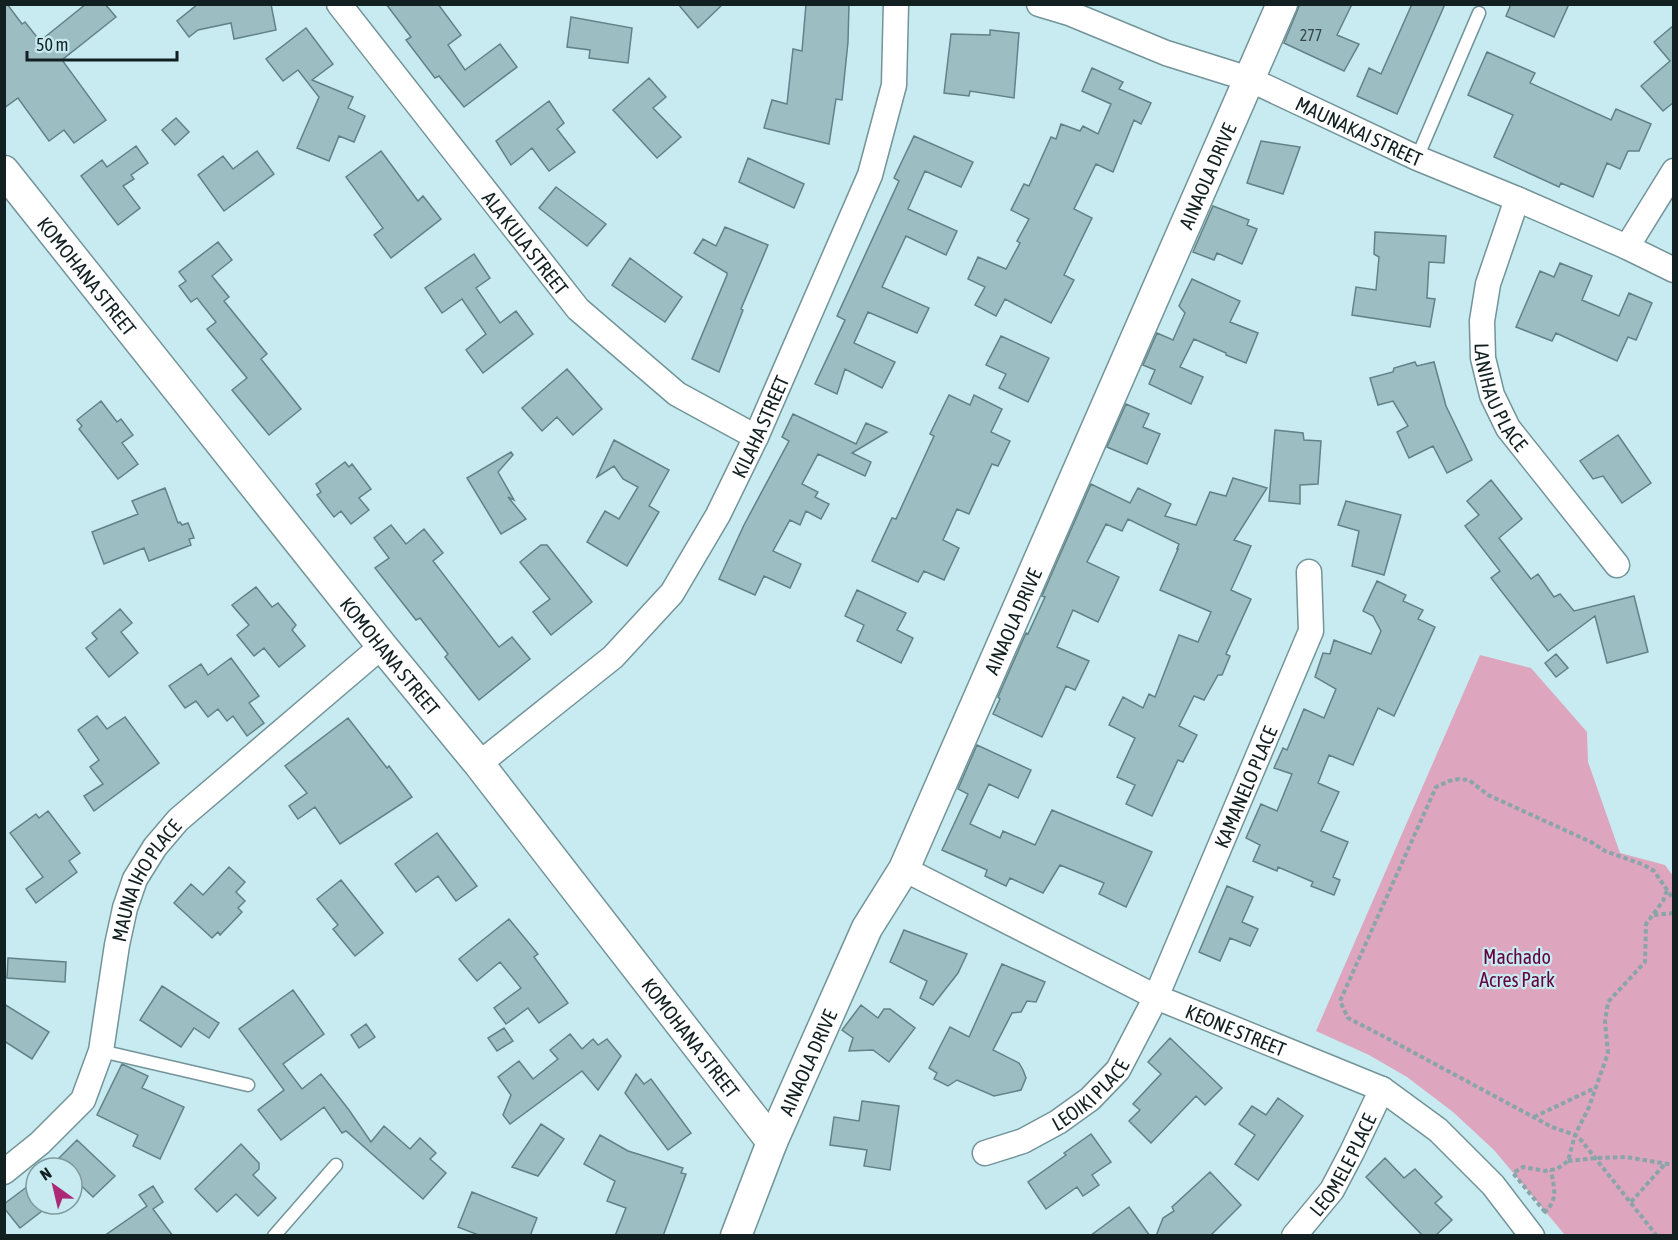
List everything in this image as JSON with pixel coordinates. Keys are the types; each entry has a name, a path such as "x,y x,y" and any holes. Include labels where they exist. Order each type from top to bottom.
{"street":[{"name":"ALA KULA STREET","path":"339,4 578,309 677,394 756,437"},
{"name":"KILAHA STREET","path":"479,764 613,657 672,593 718,515 756,437 870,175 894,85 896,4"},
{"name":"MAUNAKAI STREET","path":"1039,4 1069,13 1166,53 1249,79 1417,158 1627,247 1674,270"},
{"name":"AINAOLA DRIVE","path":"736,1236 772,1142 867,928 904,869 1282,4"},
{"name":"KOMOHANA STREET","path":"4,171 382,646 479,764 772,1142"},
{"path":"1627,247 1674,171"},
{"name":"LANIHAU PLACE","path":"1517,200 1488,284 1482,321 1483,358 1492,394 1508,428 1617,565"},
{"name":"KAMANELO PLACE","path":"1156,997 1311,631 1310,572"},
{"name":"MAUNA IHO PLACE","path":"4,1172 40,1143 83,1100 101,1051 125,908 135,879 155,848 178,820 382,646"},
{"name":"KEONE STREET","path":"904,869 1156,997 1382,1089 1438,1130 1493,1185 1532,1236"},
{"name":"LEOIKI PLACE","path":"985,1153 1023,1141 1058,1122 1090,1099 1118,1070 1156,997"},
{"name":"LEOMELE PLACE","path":"1294,1236 1332,1190 1382,1089"}],"lane":[{"path":"1417,158 1479,13"},
{"path":"101,1051 248,1085"},
{"path":"274,1236 336,1165"}],"path":[{"path":"1658,1236 1581,1140 1552,1127 1360,1025 1348,1018 1340,1001 1436,787 1449,781 1469,780 1488,795 1591,842 1605,851 1644,865 1654,871 1674,900"},
{"path":"1568,1161 1575,1136 1589,1107 1608,1053 1605,1021 1608,1002 1645,962 1646,924 1663,901 1667,890"},
{"path":"1653,915 1674,913"},
{"path":"1534,1117 1596,1088"},
{"path":"1551,1170 1555,1192 1552,1205 1545,1212 1513,1173 1523,1167 1545,1171 1551,1170 1557,1169 1568,1161 1596,1158 1626,1157 1674,1165"},
{"path":"1631,1202 1665,1164"}],"green space":[{"name":"Machado Acres Park","path":"1480,655 1531,668 1587,732 1588,762 1620,853 1665,865 1673,876 1673,1235 1565,1235 1494,1150 1453,1112 1407,1077 1369,1055 1316,1031"}],"building":[{"path":"4,4 7,4 22,24 25,22 40,41 86,4 105,4 116,17 62,60 106,120 74,143 64,130 49,141 18,98 4,108"},
{"path":"198,4 271,4 276,30 234,39 231,23 198,30 189,37 177,21"},
{"path":"386,4 438,4 461,35 448,45 465,70 500,44 517,67 464,107 439,76 435,78 406,40 411,37"},
{"path":"678,4 723,4 698,28"},
{"path":"806,4 849,4 842,100 836,99 829,144 764,128 772,100 787,104 793,49 802,51"},
{"path":"1300,4 1352,4 1337,35 1359,44 1344,71 1284,43"},
{"path":"1412,4 1445,4 1397,114 1357,96 1369,68 1381,74"},
{"path":"1511,4 1569,4 1554,37 1506,16"},
{"path":"571,17 632,28 628,63 589,58 590,50 567,47"},
{"path":"1674,25 1674,102 1663,111 1641,86 1670,61 1654,42"},
{"path":"306,28 333,64 312,80 353,97 348,108 365,116 354,142 339,136 329,161 297,148 319,97 298,70 283,81 266,59"},
{"path":"990,30 1019,33 1014,98 970,91 969,96 944,93 951,34 990,35"},
{"path":"1487,52 1535,73 1530,83 1611,120 1616,109 1651,124 1639,151 1628,151 1620,169 1607,163 1593,197 1561,183 1559,187 1494,157 1513,115 1468,95"},
{"path":"1092,68 1123,82 1119,89 1151,103 1141,124 1134,120 1113,172 1096,164 1074,209 1092,218 1064,275 1074,280 1051,323 1005,299 996,316 975,305 985,287 968,279 978,257 1006,269 1020,243 1017,241 1029,219 1011,210 1024,184 1029,186 1051,137 1056,139 1061,124 1080,131 1083,126 1098,134 1111,104 1082,91"},
{"path":"649,78 666,97 653,108 681,137 657,158 613,110"},
{"path":"549,101 564,123 557,129 575,152 549,171 532,148 511,165 496,141"},
{"path":"176,118 189,132 175,145 162,130"},
{"path":"914,136 973,162 961,187 925,171 908,209 957,231 946,255 906,236 882,287 929,308 917,333 868,312 854,343 895,362 882,388 845,369 837,394 815,384 845,320 837,316 899,181 894,178"},
{"path":"1261,141 1300,147 1283,194 1247,183"},
{"path":"136,146 148,163 131,175 134,179 123,186 140,208 118,225 81,176 102,160 107,167"},
{"path":"257,151 274,174 224,211 198,175 223,156 233,169"},
{"path":"381,151 418,201 423,196 441,219 391,258 374,235 383,228 346,177"},
{"path":"748,158 804,184 794,208 739,182"},
{"path":"556,187 606,224 587,246 539,208"},
{"path":"1213,206 1249,220 1247,225 1257,229 1242,264 1217,253 1214,260 1193,252"},
{"path":"725,227 768,245 741,309 743,310 719,372 692,359 727,273 694,253 703,239 716,246"},
{"path":"1375,232 1446,236 1444,263 1429,262 1427,298 1435,299 1430,327 1352,315 1356,287 1376,290 1379,257 1374,254"},
{"path":"218,242 232,260 212,276 229,297 224,301 267,354 261,359 301,409 269,435 232,390 247,378 207,329 216,322 197,298 191,302 179,286 186,281 179,272"},
{"path":"474,254 490,278 476,288 500,323 516,311 533,334 483,373 466,350 486,334 462,299 442,313 425,288"},
{"path":"630,258 682,297 665,322 612,285"},
{"path":"1560,263 1592,276 1582,300 1619,316 1629,293 1652,303 1636,340 1628,337 1617,361 1556,333 1552,341 1516,327 1540,271 1554,277"},
{"path":"1192,279 1240,301 1230,322 1258,333 1246,363 1194,339 1180,367 1203,377 1191,404 1149,384 1155,370 1143,365 1157,333 1173,340 1185,313 1179,306"},
{"path":"1001,336 1049,358 1028,402 999,388 1006,374 986,365"},
{"path":"1415,362 1417,366 1434,362 1446,406 1472,460 1447,473 1433,446 1409,458 1397,432 1408,426 1393,401 1378,405 1370,378 1393,372 1394,368"},
{"path":"567,369 602,409 573,435 557,417 542,431 522,408"},
{"path":"949,395 970,405 974,395 1002,409 991,432 1010,441 998,466 992,464 969,514 957,509 943,540 959,548 944,580 924,571 918,582 872,561 892,518 896,519 934,436 930,434"},
{"path":"101,401 117,422 121,419 133,435 122,443 138,464 118,479 79,429 82,426 77,420"},
{"path":"1126,404 1149,414 1143,427 1160,434 1147,464 1107,447"},
{"path":"793,414 856,444 866,423 887,432 852,453 871,462 865,476 818,454 802,484 818,492 815,497 829,504 821,519 806,511 800,525 790,520 773,551 801,564 790,588 764,576 755,595 719,579 744,525 789,441 782,437"},
{"path":"1275,430 1303,433 1304,440 1321,441 1318,484 1300,485 1300,504 1269,501"},
{"path":"1618,435 1651,483 1622,503 1603,476 1593,479 1580,461"},
{"path":"614,440 669,470 649,506 659,512 627,566 587,542 605,511 619,519 638,487 623,479 614,466 597,477"},
{"path":"511,452 513,455 498,472 514,500 508,497 526,519 501,534 467,478"},
{"path":"345,462 349,467 352,464 371,489 359,498 369,510 351,524 341,511 334,517 317,495 321,492 316,484"},
{"path":"1233,478 1267,488 1234,540 1251,546 1231,590 1251,599 1226,654 1230,656 1222,675 1218,675 1204,700 1194,696 1179,726 1197,735 1183,762 1178,760 1152,816 1126,804 1135,785 1117,777 1135,738 1109,725 1123,697 1143,708 1149,694 1155,697 1179,635 1198,642 1211,612 1160,590 1179,544 1128,519 1122,531 1106,524 1087,562 1119,577 1098,622 1073,610 1057,647 1089,661 1075,690 1066,686 1042,737 993,714 1000,699 998,697 1026,633 1028,634 1045,597 1042,596 1091,484 1130,503 1138,488 1171,504 1165,516 1196,525 1210,492 1226,496"},
{"path":"1491,480 1522,519 1499,538 1531,579 1538,574 1554,597 1560,594 1574,611 1634,596 1648,652 1607,663 1595,616 1548,651 1491,578 1500,571 1465,526 1479,515 1467,501"},
{"path":"165,488 178,523 182,525 188,523 194,538 189,539 191,545 149,561 144,548 104,564 92,532 138,514 132,501"},
{"path":"1346,501 1401,515 1384,575 1352,566 1359,531 1338,525"},
{"path":"391,525 406,544 424,529 443,553 433,561 499,647 512,637 530,659 479,700 445,657 448,654 420,618 416,620 375,568 389,558 374,538"},
{"path":"541,545 547,545 592,602 551,635 533,612 550,599 520,562"},
{"path":"1377,581 1406,595 1403,601 1423,610 1418,619 1435,627 1394,716 1378,708 1353,765 1329,755 1318,783 1339,792 1321,831 1348,842 1333,877 1340,880 1334,895 1311,886 1313,882 1278,867 1277,871 1253,861 1260,845 1246,838 1261,804 1277,811 1292,774 1274,768 1283,748 1287,750 1304,709 1324,718 1336,689 1315,677 1323,653 1330,654 1334,640 1371,654 1381,631 1373,616 1363,611"},
{"path":"256,587 272,607 278,603 296,625 292,630 305,646 279,667 264,648 254,656 237,635 249,625 232,605"},
{"path":"857,590 906,613 897,630 913,638 901,663 857,641 864,625 845,616"},
{"path":"120,609 132,623 121,632 138,653 109,677 86,648 97,639 92,633"},
{"path":"1556,654 1568,668 1556,677 1545,663"},
{"path":"231,658 259,696 249,703 264,723 247,736 233,716 227,721 218,709 208,717 196,701 185,708 169,686 201,664 208,675"},
{"path":"97,716 107,729 125,717 159,763 94,811 84,796 103,784 90,767 99,760 78,730"},
{"path":"348,718 412,797 340,844 315,807 298,819 289,806 307,793 285,766"},
{"path":"977,745 1031,770 1018,798 989,784 970,824 1000,838 1003,831 1035,845 1052,810 1152,852 1126,907 1099,894 1104,883 1060,865 1043,893 1010,878 1006,886 985,876 987,870 942,850 968,794 958,789"},
{"path":"48,811 80,853 69,861 77,872 36,903 26,889 43,877 10,833 36,814 39,818"},
{"path":"437,833 477,886 456,901 438,876 416,892 395,864"},
{"path":"229,867 245,882 236,892 245,901 238,908 242,912 220,935 218,932 212,938 174,903 191,884 203,895"},
{"path":"341,880 383,933 355,956 333,929 338,925 317,899"},
{"path":"1227,886 1253,897 1242,922 1258,929 1250,946 1230,938 1220,961 1199,952"},
{"path":"509,919 538,954 534,957 568,1003 539,1023 528,1008 506,1024 494,1008 521,988 500,962 477,981 459,959"},
{"path":"904,930 967,954 958,973 933,1005 920,998 927,981 890,962"},
{"path":"8,958 66,962 65,982 7,978"},
{"path":"1002,964 1045,982 1036,1002 1027,1001 1021,1012 1012,1013 993,1050 1019,1063 1026,1078 1021,1090 994,1096 957,1080 948,1086 934,1079 937,1073 929,1068 950,1027 969,1037"},
{"path":"162,986 219,1023 209,1038 194,1028 181,1047 140,1020"},
{"path":"293,990 324,1034 283,1064 302,1089 321,1074 371,1142 384,1126 410,1149 420,1138 436,1153 430,1159 446,1173 423,1199 346,1131 342,1133 324,1107 281,1140 258,1110 284,1090 239,1029"},
{"path":"4,1004 49,1032 32,1059 4,1041"},
{"path":"861,1005 878,1018 884,1009 890,1009 915,1028 889,1062 873,1050 849,1051 853,1038 842,1030"},
{"path":"366,1024 375,1037 359,1048 351,1035"},
{"path":"504,1028 513,1041 497,1051 488,1038"},
{"path":"570,1034 582,1049 593,1039 598,1045 607,1039 621,1056 598,1090 582,1071 510,1124 503,1115 511,1095 498,1077 519,1061 533,1079 558,1059 550,1050"},
{"path":"1170,1038 1222,1088 1205,1105 1196,1096 1151,1143 1129,1121 1140,1110 1133,1104 1161,1074 1148,1062"},
{"path":"122,1064 148,1076 142,1088 184,1107 160,1159 133,1146 138,1135 97,1115"},
{"path":"636,1074 644,1084 651,1079 691,1133 668,1150 625,1093"},
{"path":"1278,1098 1303,1116 1258,1180 1235,1164 1255,1135 1239,1124 1252,1106 1266,1115"},
{"path":"862,1101 899,1106 890,1170 864,1166 867,1150 830,1145 834,1117 859,1121"},
{"path":"541,1124 564,1139 538,1176 512,1167"},
{"path":"1091,1134 1111,1162 1092,1175 1099,1185 1083,1196 1077,1187 1046,1209 1028,1182"},
{"path":"600,1135 628,1151 683,1168 681,1173 686,1174 663,1236 615,1236 626,1208 607,1201 615,1181 584,1164"},
{"path":"77,1140 115,1176 93,1197 84,1188 84,1156 61,1156"},
{"path":"241,1144 259,1163 259,1169 253,1175 276,1198 258,1216 236,1194 217,1212 195,1189"},
{"path":"1385,1158 1404,1178 1415,1169 1442,1197 1435,1203 1452,1220 1435,1236 1423,1236 1366,1177"},
{"path":"1210,1172 1241,1205 1210,1236 1156,1236 1163,1218 1174,1211 1172,1207"},
{"path":"153,1186 163,1202 153,1209 173,1236 104,1236 147,1206 139,1195"},
{"path":"24,1189 24,1216 36,1216 20,1228 4,1208 4,1204"},
{"path":"472,1192 537,1218 530,1236 481,1236 458,1227"},
{"path":"1129,1207 1150,1236 1090,1236"}]}
